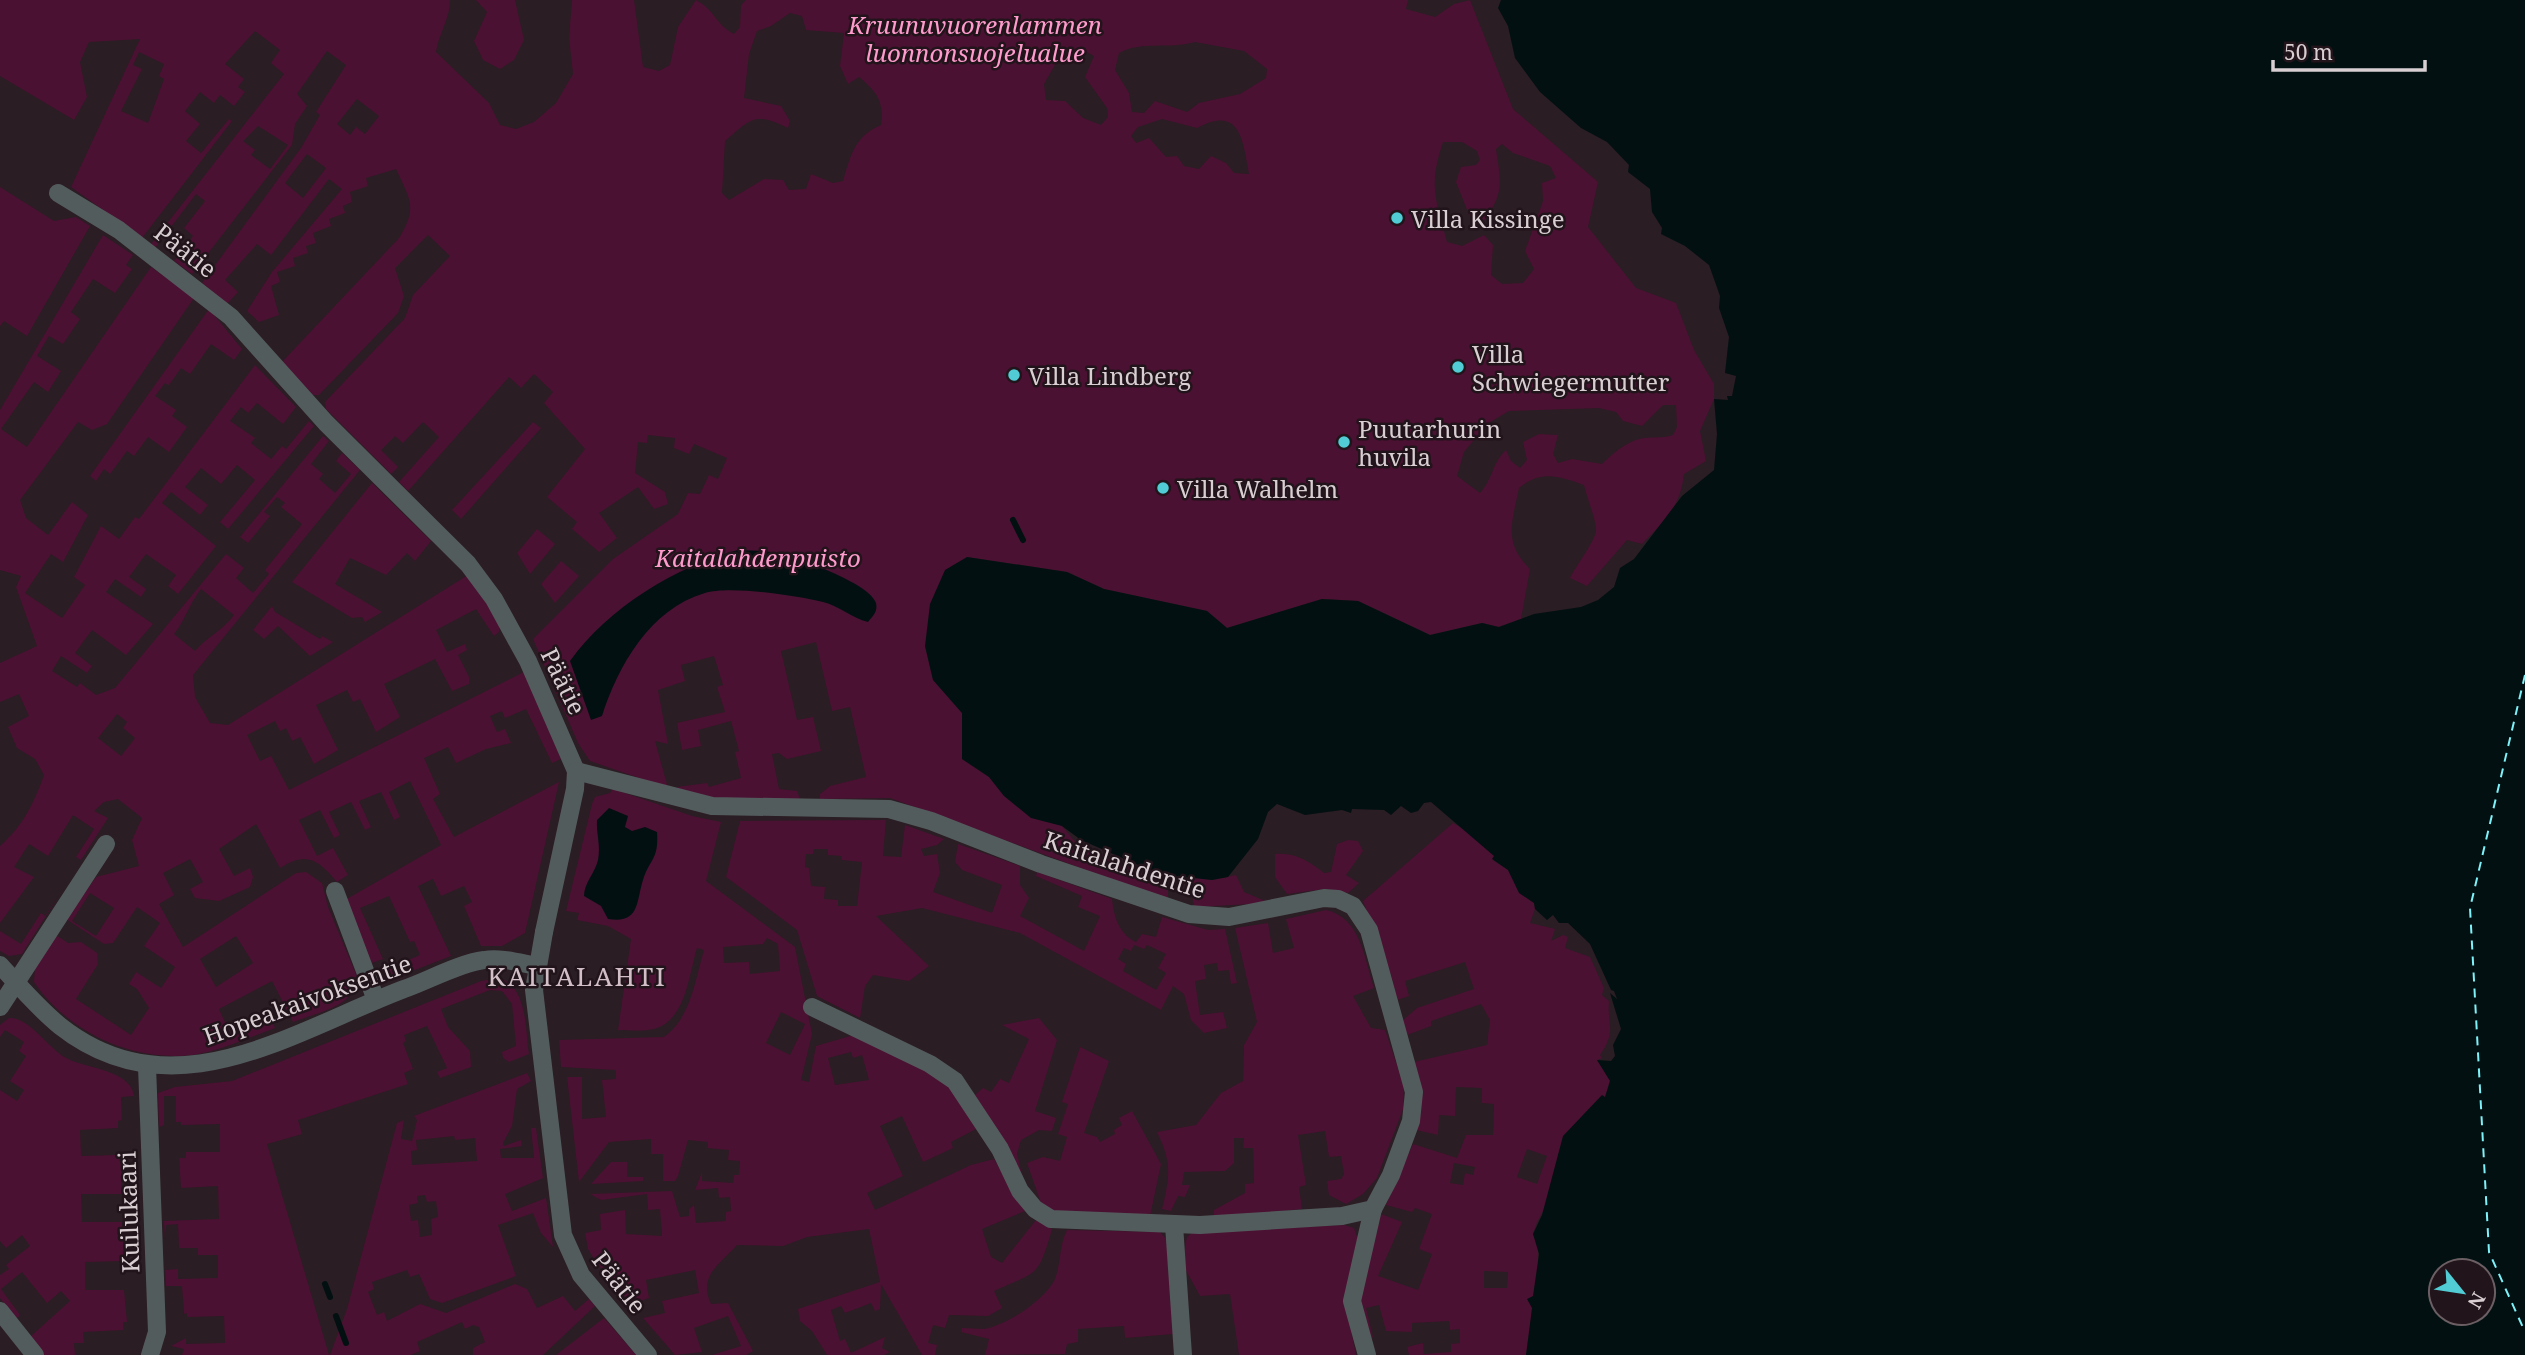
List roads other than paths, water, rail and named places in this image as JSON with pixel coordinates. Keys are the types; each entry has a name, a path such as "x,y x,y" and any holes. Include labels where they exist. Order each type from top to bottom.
{"street":[{"name":"Päätie","path":"58,193 119,230 231,317 326,423 468,564 494,599 528,661 576,771 575,789 534,990 566,1247 581,1275 648,1355"},
{"name":"Kaitalahdentie","path":"576,771 712,806 869,807 909,813 1041,864 1189,914 1229,918 1324,898 1346,902 1359,914 1369,930 1414,1092 1411,1121 1391,1175 1373,1209 1352,1301 1367,1355"},
{"path":"0,1007 106,844"},
{"path":"335,891 376,1000"},
{"name":"Hopeakaivoksentie","path":"0,965 60,1025 81,1041 101,1051 148,1066 183,1067 219,1061 483,960 537,966"},
{"path":"812,1007 930,1064 955,1081 1000,1149 1020,1191 1042,1214 1057,1220 1174,1225 1342,1216 1373,1209"},
{"name":"Kuilukaari","path":"148,1066 157,1332 150,1355"},
{"path":"1174,1225 1183,1355"},
{"path":"0,1311 35,1355"}],"waterway":[{"path":"1013,520 1023,540"},
{"path":"325,1284 330,1297"},
{"path":"336,1316 346,1343"}],"place":[{"name":"Villa Kissinge","path":"1397,218"},
{"name":"Villa Schwiegermutter","path":"1458,367"},
{"name":"Villa Lindberg","path":"1014,375"},
{"name":"Puutarhurin huvila","path":"1344,442"},
{"name":"Villa Walhelm","path":"1163,488"}],"district":[{"name":"KAITALAHTI","path":"577,976"}],"park label":[{"name":"Kruunuvuorenlammen luonnonsuojelualue","path":"975,38"},
{"name":"Kaitalahdenpuisto","path":"758,557"}]}
